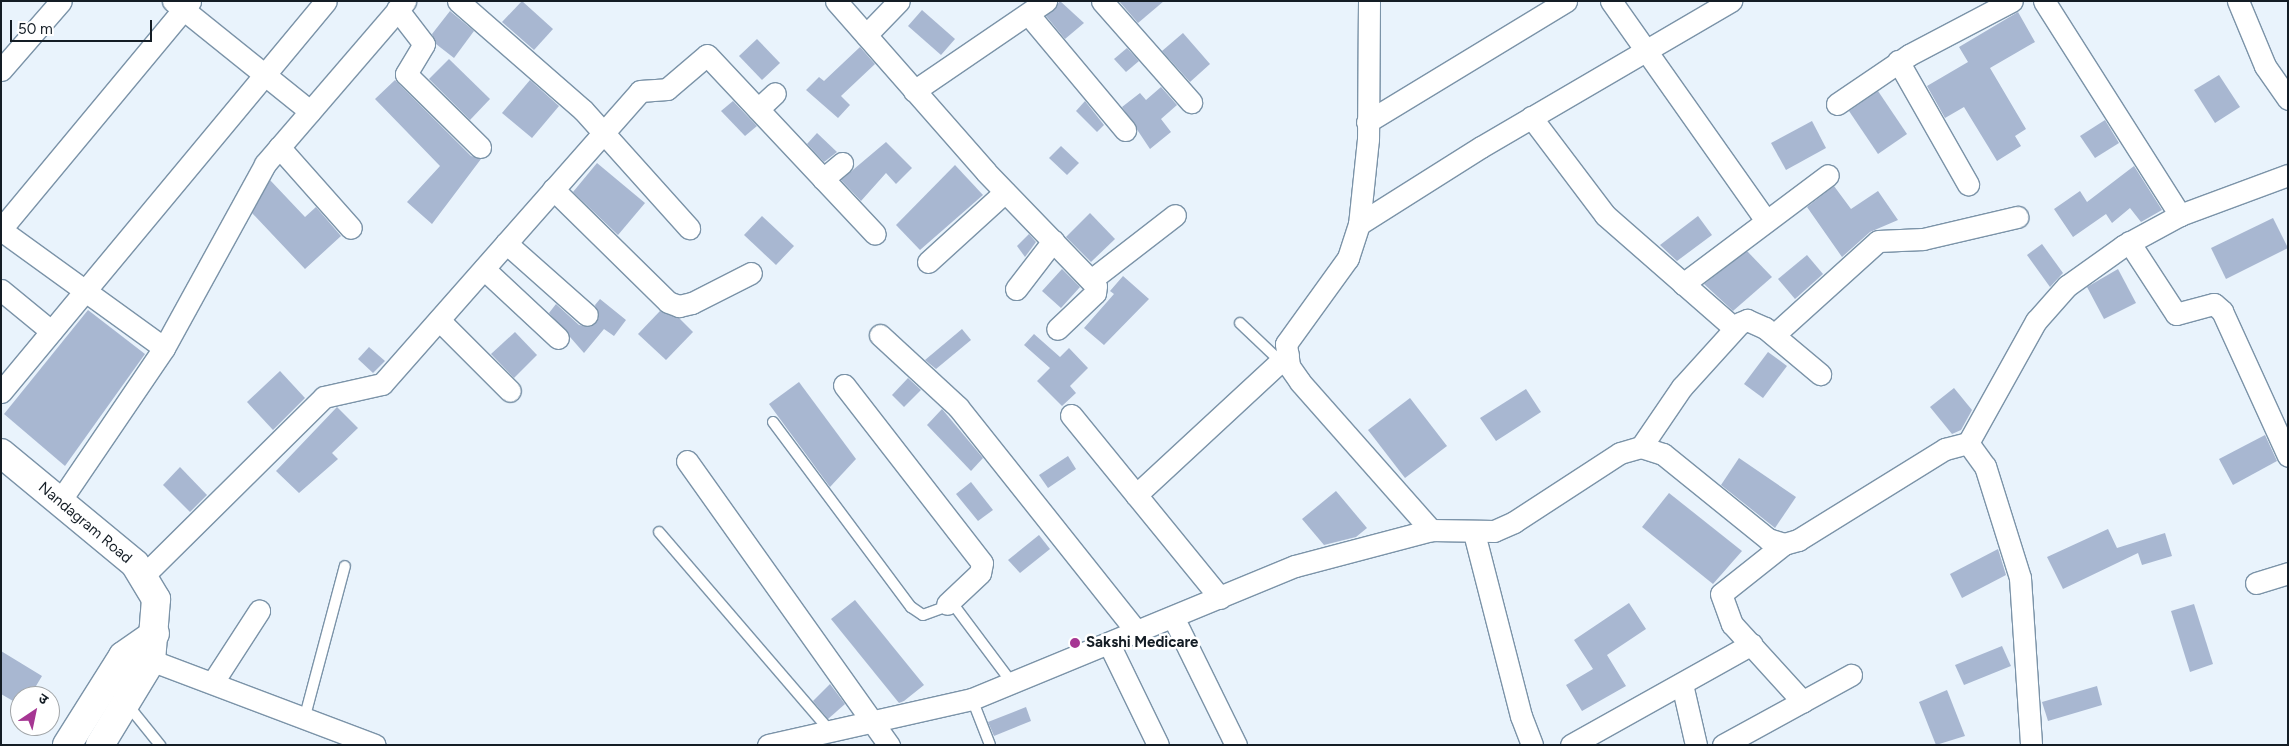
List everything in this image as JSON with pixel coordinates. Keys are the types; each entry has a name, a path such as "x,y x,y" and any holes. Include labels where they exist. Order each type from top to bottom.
{"street":[{"path":"1,70 61,1"},
{"path":"1,392 326,1"},
{"path":"458,1 537,67 602,131 689,228"},
{"path":"836,1 1005,192 1091,280 1096,293 1057,329"},
{"path":"866,35 899,1"},
{"path":"914,91 1029,15 1046,1"},
{"path":"1102,1 1191,102"},
{"path":"1136,495 1284,358 1286,344 1299,323 1348,258 1359,224 1366,182 1369,1"},
{"path":"1367,122 1566,1"},
{"path":"1611,1 1766,221"},
{"path":"1359,224 1644,49 1731,1"},
{"path":"1837,104 1898,61 2012,1"},
{"path":"2044,1 2180,215"},
{"path":"2238,1 2265,66 2288,99"},
{"path":"164,348 82,293 1,230 182,4 264,75 310,111"},
{"path":"60,501 164,348 250,186 279,147 401,5 424,44 406,74 480,147"},
{"path":"1029,15 1126,130"},
{"path":"142,576 324,397 382,384 602,131 640,91 667,89 706,55 875,234"},
{"path":"1898,61 1968,184"},
{"path":"758,109 775,93"},
{"path":"1531,117 1605,216 1734,328"},
{"path":"279,147 351,228"},
{"path":"823,179 842,163"},
{"path":"1683,284 1828,175"},
{"path":"1803,702 1732,624 1721,594 1784,544 1798,540 1945,449 1968,443 2036,321 2067,286 2129,242 2180,215 2288,175"},
{"path":"553,189 668,302 679,306 692,303 751,273"},
{"path":"928,262 1005,192"},
{"path":"1091,280 1175,215"},
{"path":"1774,335 1878,241 1923,239 2017,217"},
{"path":"1016,289 1052,241"},
{"path":"2129,242 2176,314 2214,304 2222,311 2280,419 2288,456"},
{"path":"506,243 587,316"},
{"path":"484,268 558,338"},
{"path":"1,290 51,331"},
{"path":"439,320 510,391"},
{"path":"1642,448 1682,387 1734,328 1748,320 1774,335 1820,374"},
{"path":"880,335 958,407 1137,632"},
{"path":"1284,358 1300,382 1431,530"},
{"path":"844,385 982,563 980,573 947,604"},
{"path":"1071,415 1220,598"},
{"path":"1968,443 1985,466 2020,578 2031,745"},
{"path":"768,745 875,723 972,699 1013,684 1295,566 1431,530 1474,533 1514,522 1620,453 1642,448 1663,454 1768,539 1784,544"},
{"name":"Nandagram Road","path":"1,453 135,564 156,599 155,634 67,745"},
{"path":"687,462 889,745"},
{"path":"1474,533 1532,745"},
{"path":"2256,583 2288,573"},
{"path":"213,682 259,611"},
{"path":"1173,617 1236,745"},
{"path":"1109,644 1158,745"},
{"path":"1571,745 1752,644"},
{"path":"139,656 305,716 375,745"},
{"name":"Nandagram Road","path":"100,745 126,703 139,656"},
{"path":"1723,745 1851,675"},
{"path":"1682,684 1696,745"}],"lane":[{"path":"1240,323 1284,358"},
{"path":"773,422 917,613 929,614 947,604 965,616 1013,684"},
{"path":"660,532 830,732"},
{"path":"305,716 345,566"},
{"path":"972,699 990,745"},
{"path":"126,703 160,745"}],"building":[{"path":"522,1 553,29 534,50 502,22"},
{"path":"1060,1 1084,23 1065,39 1046,16"},
{"path":"1119,1 1164,1 1138,23"},
{"path":"922,10 955,39 941,55 908,26"},
{"path":"450,11 474,31 454,58 436,44 432,34"},
{"path":"2018,12 2035,42 1990,68 2026,129 2015,136 2021,146 1997,161 1964,107 1945,118 1927,86 1968,62 1959,47"},
{"path":"1183,33 1210,64 1190,82 1162,51"},
{"path":"757,39 780,63 762,80 739,56"},
{"path":"860,47 875,64 841,96 850,105 838,118 806,90 819,77 824,81"},
{"path":"1127,48 1139,61 1126,72 1114,59"},
{"path":"449,59 490,99 470,120 429,79"},
{"path":"2219,75 2240,107 2215,123 2194,90"},
{"path":"395,80 471,156 481,159 432,224 407,202 440,166 375,99"},
{"path":"530,80 559,106 532,138 502,113"},
{"path":"1161,87 1177,105 1161,119 1171,132 1150,149 1122,107 1140,93 1146,100"},
{"path":"1878,91 1907,134 1878,154 1849,111"},
{"path":"733,101 757,126 745,136 721,111"},
{"path":"1085,101 1104,125 1097,132 1076,111"},
{"path":"2105,120 2119,143 2095,158 2080,136"},
{"path":"1812,121 1826,148 1786,170 1771,143"},
{"path":"817,133 837,152 824,162 807,144"},
{"path":"886,142 912,168 896,184 886,173 861,201 841,180"},
{"path":"1061,146 1079,163 1067,175 1049,158"},
{"path":"597,163 645,203 618,235 573,192"},
{"path":"955,165 983,195 920,250 896,225"},
{"path":"2134,166 2162,210 2141,222 2130,208 2112,223 2106,214 2073,237 2054,209 2080,191 2087,202"},
{"path":"270,180 305,217 316,207 341,236 305,269 252,213"},
{"path":"1834,186 1851,209 1878,191 1898,220 1870,232 1842,257 1807,207"},
{"path":"1090,213 1115,239 1091,262 1066,237"},
{"path":"762,216 794,246 776,265 744,235"},
{"path":"1698,216 1712,235 1677,261 1660,245"},
{"path":"2273,218 2288,248 2226,279 2211,248"},
{"path":"1029,234 1036,242 1025,257 1017,246"},
{"path":"2042,244 2063,273 2050,287 2027,255"},
{"path":"1747,251 1772,277 1733,311 1704,284"},
{"path":"1807,255 1823,274 1795,299 1778,279"},
{"path":"1062,269 1080,287 1061,308 1042,291"},
{"path":"2118,269 2136,303 2104,319 2087,287"},
{"path":"1123,276 1149,299 1104,345 1084,328 1114,294 1110,291"},
{"path":"600,299 626,320 614,336 604,329 584,353 549,313 556,304 579,325 590,327 599,318 595,305"},
{"path":"88,310 145,354 65,466 4,414"},
{"path":"660,311 679,318 693,332 666,360 638,334"},
{"path":"962,329 971,340 936,369 925,360"},
{"path":"515,332 537,355 514,378 491,354"},
{"path":"1034,334 1060,357 1069,348 1088,368 1070,386 1076,393 1062,406 1037,381 1050,368 1024,345"},
{"path":"369,347 385,361 373,373 358,359"},
{"path":"1768,352 1787,366 1763,398 1744,384"},
{"path":"280,371 305,398 273,430 247,402"},
{"path":"908,378 921,390 904,407 892,395"},
{"path":"799,382 856,459 830,487 769,404"},
{"path":"1954,388 1972,410 1961,430 1952,434 1930,407"},
{"path":"1526,389 1541,412 1496,441 1480,418"},
{"path":"1410,398 1447,446 1405,478 1368,430"},
{"path":"337,407 358,428 332,453 338,459 299,493 276,471"},
{"path":"942,409 983,458 971,471 927,425"},
{"path":"2265,435 2277,461 2233,485 2219,459"},
{"path":"1068,456 1076,469 1048,488 1039,475"},
{"path":"1739,458 1796,497 1775,528 1721,485"},
{"path":"180,467 207,495 190,512 163,485"},
{"path":"971,482 993,510 978,521 956,494"},
{"path":"1336,491 1367,528 1356,537 1324,545 1302,519"},
{"path":"1669,493 1742,551 1713,584 1642,527"},
{"path":"2108,529 2117,548 2165,533 2172,556 2142,565 2138,553 2063,589 2047,557"},
{"path":"1039,535 1050,549 1020,573 1008,560"},
{"path":"1998,549 2006,575 1962,598 1950,574"},
{"path":"855,600 924,685 904,701 899,703 831,619"},
{"path":"1629,603 1646,629 1607,655 1626,686 1582,711 1566,685 1593,669 1574,640"},
{"path":"2194,604 2213,664 2190,672 2171,611"},
{"path":"2002,646 2011,666 1964,685 1955,665"},
{"path":"1,651 42,676 36,686 10,686 10,699 1,694"},
{"path":"830,684 845,704 828,719 813,701"},
{"path":"2097,686 2102,705 2048,721 2042,702"},
{"path":"1947,690 1965,736 1936,745 1919,702"},
{"path":"1026,707 1031,721 994,736 988,722"}],"place":[{"name":"Sakshi Medicare","path":"1075,643"}]}
